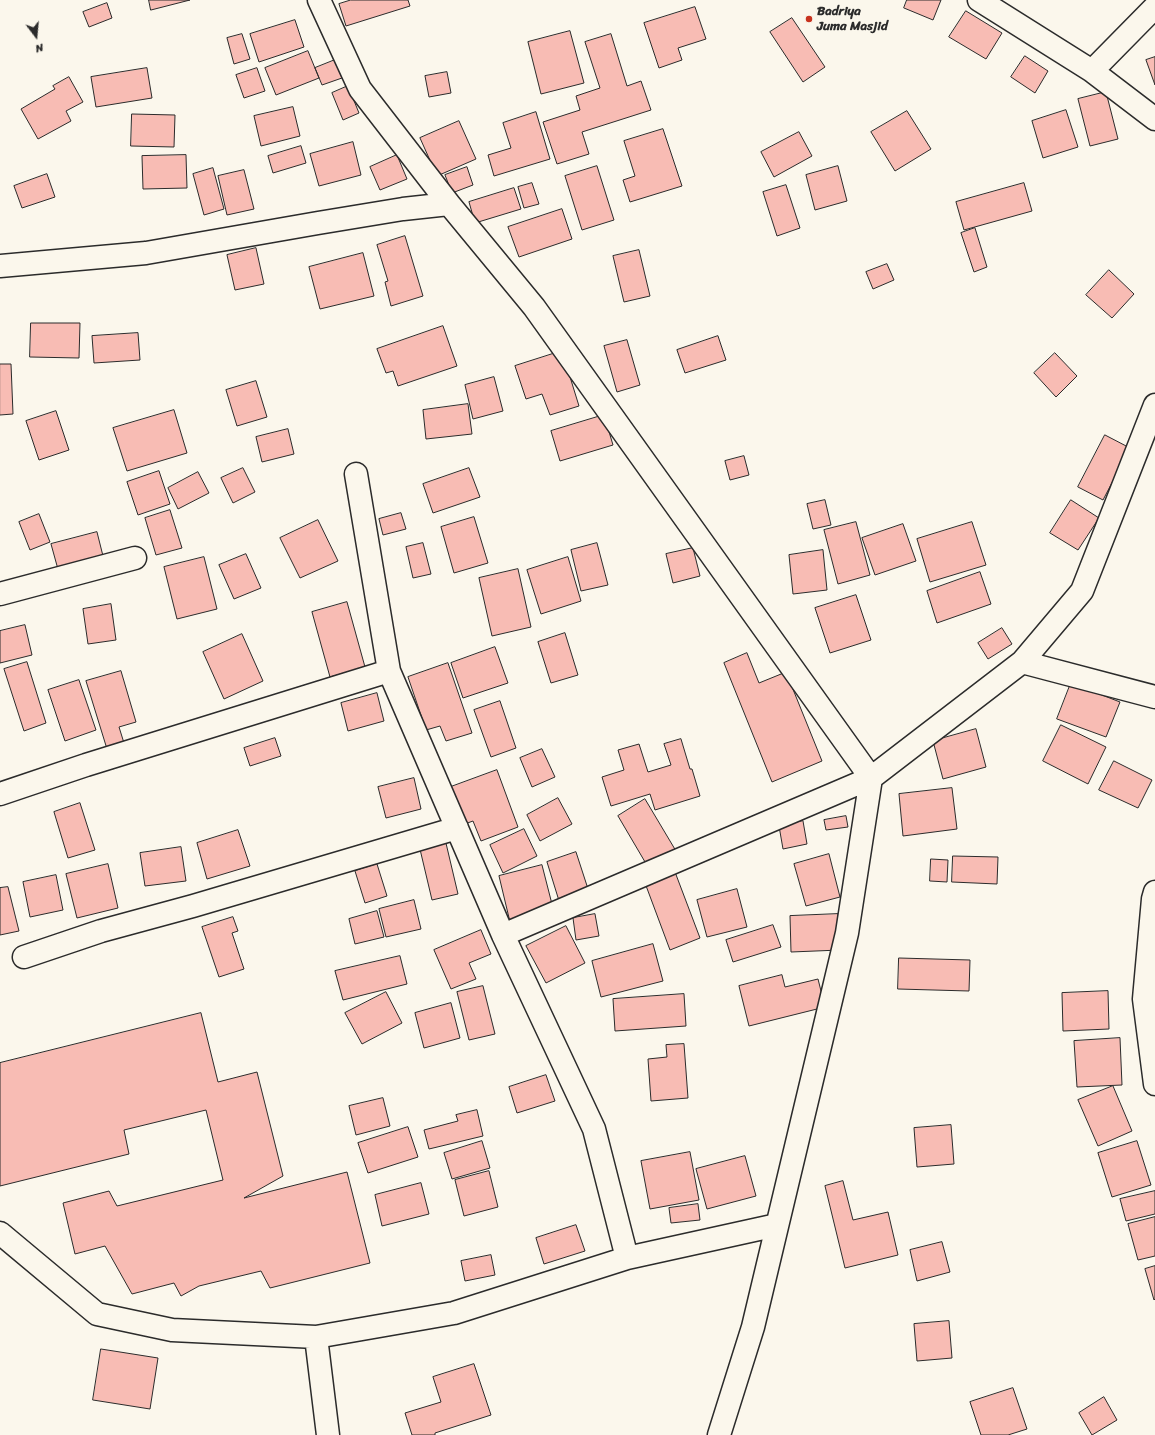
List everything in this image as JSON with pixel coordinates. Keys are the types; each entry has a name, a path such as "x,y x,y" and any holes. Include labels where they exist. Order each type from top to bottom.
{"street":[{"path":"319,0 360,89 449,204 534,307 871,778 847,933 753,1327 719,1435"},
{"path":"979,0 1092,71 1155,119"},
{"path":"1092,71 1155,7"},
{"path":"0,266 146,253 403,209 449,204"},
{"path":"503,935 871,778 1022,662 1082,591 1155,405"},
{"path":"356,474 389,671 503,935 594,1129 627,1258"},
{"path":"0,594 135,558"},
{"path":"1022,662 1155,697"},
{"path":"0,794 86,765 389,671"},
{"path":"24,957 101,931 193,906 457,828"},
{"path":"1155,892 1153,899 1144,999 1155,1084"},
{"path":"0,1233 97,1314 172,1330 316,1337 454,1313 627,1258 777,1225"},
{"path":"316,1337 328,1435"}],"building":[{"path":"149,0 190,0 151,10"},
{"path":"351,0 408,0 410,6 346,26 339,4"},
{"path":"907,0 941,0 933,20 904,8"},
{"path":"107,3 112,18 89,27 83,12"},
{"path":"695,7 706,39 678,48 682,60 659,68 644,23"},
{"path":"966,11 1002,33 986,59 949,37"},
{"path":"792,18 825,67 803,82 770,32"},
{"path":"295,20 304,47 259,62 250,34"},
{"path":"570,31 584,83 541,94 528,42"},
{"path":"242,34 250,59 234,64 227,38"},
{"path":"611,34 627,86 641,81 651,110 582,132 589,154 557,164 543,122 580,110 576,96 600,88 585,42"},
{"path":"308,51 319,78 276,95 265,68"},
{"path":"1025,56 1048,71 1035,93 1011,77"},
{"path":"1155,57 1155,85 1146,60"},
{"path":"335,60 342,78 322,85 315,68"},
{"path":"147,68 152,98 96,107 91,77"},
{"path":"257,68 265,91 244,98 236,75"},
{"path":"447,72 451,93 429,97 425,76"},
{"path":"69,77 83,102 66,111 71,121 38,139 21,109 55,89 53,86"},
{"path":"348,86 359,113 343,120 332,93"},
{"path":"1106,92 1118,139 1090,146 1078,99"},
{"path":"293,107 300,136 261,146 254,116"},
{"path":"1066,110 1078,147 1043,158 1032,121"},
{"path":"907,111 931,149 895,171 871,132"},
{"path":"536,112 550,159 494,176 488,155 511,148 503,123"},
{"path":"132,114 175,115 174,147 131,146"},
{"path":"459,121 476,159 437,176 420,138"},
{"path":"663,129 682,186 630,202 623,180 635,176 624,141"},
{"path":"799,132 812,156 774,177 761,152"},
{"path":"353,142 361,175 319,186 310,154"},
{"path":"301,146 306,163 273,173 268,156"},
{"path":"186,155 187,188 143,189 142,156"},
{"path":"397,155 407,179 380,190 370,167"},
{"path":"597,166 614,220 582,230 565,176"},
{"path":"838,166 847,201 815,210 806,175"},
{"path":"467,167 473,185 452,193 445,175"},
{"path":"213,168 224,209 204,215 193,174"},
{"path":"244,170 254,209 227,215 218,176"},
{"path":"47,174 55,197 22,208 14,186"},
{"path":"532,183 539,204 524,208 518,187"},
{"path":"1024,183 1032,211 964,230 956,202"},
{"path":"786,185 800,228 777,236 763,192"},
{"path":"514,188 521,209 475,223 469,202"},
{"path":"562,209 572,239 519,257 508,227"},
{"path":"975,228 987,267 974,272 961,233"},
{"path":"405,236 423,296 391,306 385,282 388,281 377,245"},
{"path":"256,248 264,284 235,290 227,255"},
{"path":"639,250 650,296 624,302 613,256"},
{"path":"363,253 374,296 320,309 309,267"},
{"path":"887,264 894,280 873,289 866,272"},
{"path":"1109,270 1134,294 1112,318 1086,295"},
{"path":"31,323 80,323 79,358 30,357"},
{"path":"443,326 457,366 398,386 393,371 386,373 377,349"},
{"path":"138,333 140,360 94,363 92,336"},
{"path":"718,336 726,360 685,373 677,350"},
{"path":"627,340 640,385 617,392 604,346"},
{"path":"562,351 579,406 550,415 542,394 526,399 515,366"},
{"path":"1055,353 1077,376 1056,397 1034,373"},
{"path":"0,364 11,364 13,414 0,415"},
{"path":"494,377 503,411 473,419 465,385"},
{"path":"256,381 267,417 237,426 226,390"},
{"path":"468,404 472,434 426,439 423,410"},
{"path":"174,410 187,453 127,471 113,428"},
{"path":"56,411 69,450 39,460 26,421"},
{"path":"604,415 613,445 560,461 551,431"},
{"path":"288,429 294,454 262,462 256,437"},
{"path":"1105,435 1130,448 1103,500 1078,487"},
{"path":"744,456 749,475 730,480 725,461"},
{"path":"243,468 255,492 233,503 221,478"},
{"path":"469,468 480,497 433,513 423,484"},
{"path":"159,471 170,504 138,515 127,482"},
{"path":"198,472 209,493 178,509 168,488"},
{"path":"825,500 831,525 813,529 807,504"},
{"path":"1071,500 1099,518 1078,550 1050,533"},
{"path":"170,510 182,548 156,555 145,518"},
{"path":"401,513 406,529 383,535 379,519"},
{"path":"39,514 50,542 30,550 19,522"},
{"path":"474,517 488,563 454,573 441,527"},
{"path":"318,520 338,561 300,578 280,538"},
{"path":"856,522 870,575 838,584 824,530"},
{"path":"972,522 986,565 930,582 917,539"},
{"path":"903,524 916,561 875,575 862,538"},
{"path":"97,532 104,560 59,573 51,544"},
{"path":"423,543 431,574 413,578 406,547"},
{"path":"597,543 608,585 581,591 571,550"},
{"path":"693,548 700,576 673,583 666,554"},
{"path":"823,550 827,590 793,594 789,555"},
{"path":"246,554 261,588 234,599 219,565"},
{"path":"204,557 217,609 177,619 164,567"},
{"path":"568,557 581,601 541,614 527,570"},
{"path":"518,569 531,627 492,636 479,578"},
{"path":"980,572 991,604 937,623 927,591"},
{"path":"856,595 871,640 830,653 815,608"},
{"path":"347,602 365,667 330,677 312,612"},
{"path":"111,604 116,640 88,644 83,609"},
{"path":"25,625 32,655 0,663 0,631"},
{"path":"1002,628 1012,644 988,659 978,643"},
{"path":"565,633 578,675 551,683 538,642"},
{"path":"242,634 263,681 224,699 203,652"},
{"path":"495,647 508,683 463,698 451,663"},
{"path":"747,653 759,683 786,672 822,761 772,782 724,663"},
{"path":"27,662 46,723 24,731 4,669"},
{"path":"448,663 472,733 446,741 440,726 426,730 408,677"},
{"path":"121,671 136,722 119,727 124,743 107,749 86,681"},
{"path":"79,680 96,730 65,741 48,690"},
{"path":"1071,683 1120,702 1106,737 1057,719"},
{"path":"377,693 384,721 348,731 341,703"},
{"path":"500,701 516,748 491,757 474,710"},
{"path":"1061,725 1106,747 1088,784 1043,761"},
{"path":"976,729 986,767 943,779 933,741"},
{"path":"275,738 281,756 250,766 244,748"},
{"path":"681,739 700,796 655,810 650,794 611,806 602,777 624,770 618,750 639,744 648,772 671,765 664,744"},
{"path":"542,749 555,777 532,787 520,758"},
{"path":"1114,761 1152,780 1138,808 1099,790"},
{"path":"497,770 518,827 481,841 473,821 462,825 448,788"},
{"path":"414,778 421,809 386,818 378,787"},
{"path":"952,788 957,829 903,836 899,794"},
{"path":"558,798 572,824 540,841 527,815"},
{"path":"645,799 676,851 648,867 618,816"},
{"path":"80,803 95,850 68,858 54,812"},
{"path":"846,816 848,827 826,830 824,820"},
{"path":"803,821 807,844 783,849 779,826"},
{"path":"524,829 537,856 503,873 490,845"},
{"path":"238,830 250,866 207,879 197,843"},
{"path":"445,839 458,894 432,900 419,845"},
{"path":"181,847 186,881 145,886 140,853"},
{"path":"576,852 590,895 560,904 547,862"},
{"path":"829,854 840,897 806,906 794,864"},
{"path":"953,856 998,857 997,884 952,882"},
{"path":"931,859 948,860 947,882 930,881"},
{"path":"108,864 118,908 77,918 66,874"},
{"path":"377,864 387,896 365,903 355,871"},
{"path":"542,865 554,912 510,922 499,876"},
{"path":"675,872 700,938 670,950 645,883"},
{"path":"56,875 63,910 30,917 23,882"},
{"path":"8,887 19,931 0,935 0,888"},
{"path":"737,889 747,927 707,937 697,900"},
{"path":"414,900 421,929 386,937 379,909"},
{"path":"377,911 384,937 355,944 349,919"},
{"path":"595,914 599,936 576,940 573,918"},
{"path":"838,914 840,950 791,952 790,916"},
{"path":"233,917 238,931 232,933 244,969 219,977 202,927"},
{"path":"773,925 781,947 733,962 726,940"},
{"path":"566,926 585,963 546,983 526,946"},
{"path":"481,930 491,954 469,963 476,979 451,989 434,950"},
{"path":"653,944 663,981 601,997 592,961"},
{"path":"400,956 407,984 343,1000 335,971"},
{"path":"899,958 970,960 969,991 898,989"},
{"path":"782,975 785,987 818,979 825,1007 749,1026 739,986"},
{"path":"483,986 495,1034 469,1040 457,992"},
{"path":"1108,991 1109,1029 1063,1031 1062,993"},
{"path":"386,992 402,1023 362,1044 345,1013"},
{"path":"684,994 686,1026 615,1031 613,999"},
{"path":"451,1003 460,1038 424,1048 415,1013"},
{"path":"201,1013 218,1082 257,1072 283,1176 244,1198 347,1172 370,1263 270,1288 261,1271 199,1286 181,1296 174,1283 132,1294 105,1246 75,1254 63,1203 109,1191 117,1206 223,1180 206,1110 124,1130 129,1154 0,1186 0,1063"},
{"path":"1120,1038 1122,1085 1077,1087 1074,1041"},
{"path":"684,1044 688,1098 651,1101 648,1059 667,1057 666,1045"},
{"path":"546,1075 555,1101 517,1113 509,1087"},
{"path":"1113,1086 1132,1131 1098,1146 1078,1100"},
{"path":"383,1098 390,1126 356,1135 349,1106"},
{"path":"477,1110 483,1136 429,1149 424,1130 458,1121 456,1115"},
{"path":"951,1125 954,1164 917,1167 914,1128"},
{"path":"408,1127 418,1157 368,1173 358,1143"},
{"path":"482,1141 490,1168 452,1179 444,1153"},
{"path":"1137,1141 1151,1185 1112,1197 1098,1153"},
{"path":"690,1152 699,1200 650,1209 641,1161"},
{"path":"745,1156 756,1196 707,1209 696,1169"},
{"path":"489,1171 498,1207 464,1216 455,1180"},
{"path":"843,1181 853,1220 888,1212 898,1255 845,1268 825,1186"},
{"path":"421,1183 429,1214 382,1226 375,1195"},
{"path":"1155,1191 1155,1214 1126,1221 1120,1199"},
{"path":"698,1204 700,1220 671,1223 669,1208"},
{"path":"1155,1217 1155,1256 1138,1260 1128,1224"},
{"path":"576,1225 585,1251 544,1264 536,1238"},
{"path":"942,1242 950,1272 917,1281 910,1250"},
{"path":"491,1255 495,1275 465,1281 461,1261"},
{"path":"1155,1266 1155,1299 1154,1300 1145,1269"},
{"path":"949,1321 952,1358 917,1361 914,1324"},
{"path":"101,1349 158,1358 150,1409 93,1400"},
{"path":"474,1364 491,1415 435,1433 435,1435 412,1435 405,1413 441,1402 433,1377"},
{"path":"1013,1388 1027,1429 1008,1435 981,1435 970,1402"},
{"path":"1104,1397 1117,1420 1092,1435 1079,1413"}],"place":[{"name":"Badriya Juma Masjid","path":"809,19"}]}
